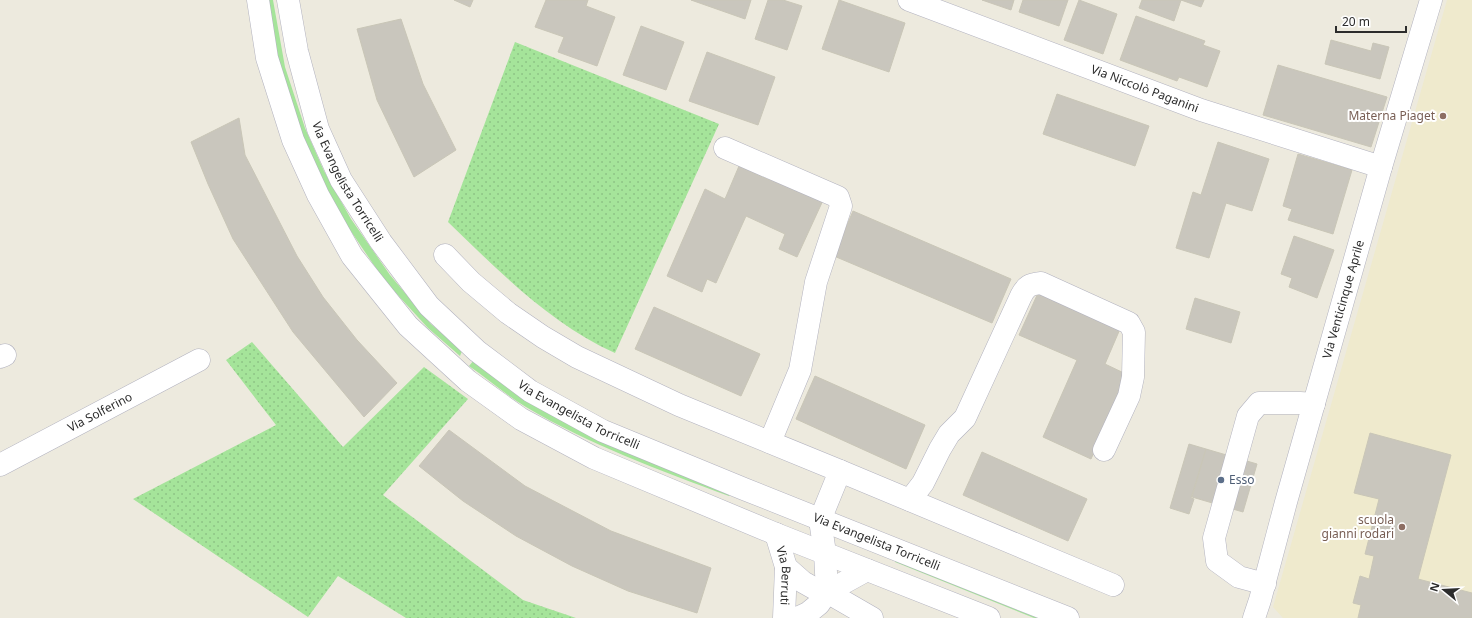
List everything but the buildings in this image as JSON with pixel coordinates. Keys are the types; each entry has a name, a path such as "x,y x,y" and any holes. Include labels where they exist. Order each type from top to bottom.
{"street":[{"path":"258,0 267,58 292,140 318,195 352,256 408,326 468,381 521,419 594,458 776,534 989,618"},
{"name":"Via Evangelista Torricelli","path":"288,0 297,51 318,129 341,180 381,242 429,306 477,351 530,391 603,431 820,520 1068,618"},
{"name":"Via Niccolò Paganini","path":"911,0 1201,110 1381,167"},
{"name":"Via Venticinque Aprile","path":"1262,605 1286,502 1381,167 1431,0"},
{"path":"725,148 838,197 842,206 816,282 800,370 770,442"},
{"path":"445,255 471,282 508,313 543,337 577,357 679,404 1113,586"},
{"path":"910,500 924,484 940,449 949,434 965,418 1021,296 1025,288 1031,284 1041,283 1113,314 1129,323 1134,332 1133,377 1129,396 1104,450"},
{"name":"Via Solferino","path":"0,465 199,360"},
{"path":"1262,605 1239,577 1218,561 1214,538 1248,416 1259,403 1300,402 1314,404"},
{"path":"827,594 825,553 820,520 840,471"},
{"name":"Via Berruti","path":"776,534 786,567 784,618"},
{"path":"786,567 803,582 872,618"},
{"name":"Via Berruti","path":"797,618 808,613 819,604 827,594 866,570"}],"shaded area":[{"path":"1447,0 1472,0 1472,618 1283,618 1273,607"}],"green space":[{"path":"266,0 273,0 285,67 305,128 324,171 351,219 390,275 431,324 462,351 460,356 428,328 384,280 346,224 319,175 297,130 278,69"},
{"path":"515,42 719,124 615,353 591,341 547,312 486,259 448,222"},
{"path":"252,342 343,447 424,367 468,399 383,495 523,600 576,618 406,618 338,576 308,617 133,499 276,425 226,360"},
{"path":"474,360 732,491 729,496 625,456 550,421 526,407 469,366"},
{"path":"896,558 1047,618 1034,618 895,562"}],"place":[{"name":"Materna Piaget","path":"1443,116"},
{"name":"Esso","path":"1221,480"},
{"name":"scuola gianni rodari","path":"1402,527"}]}
